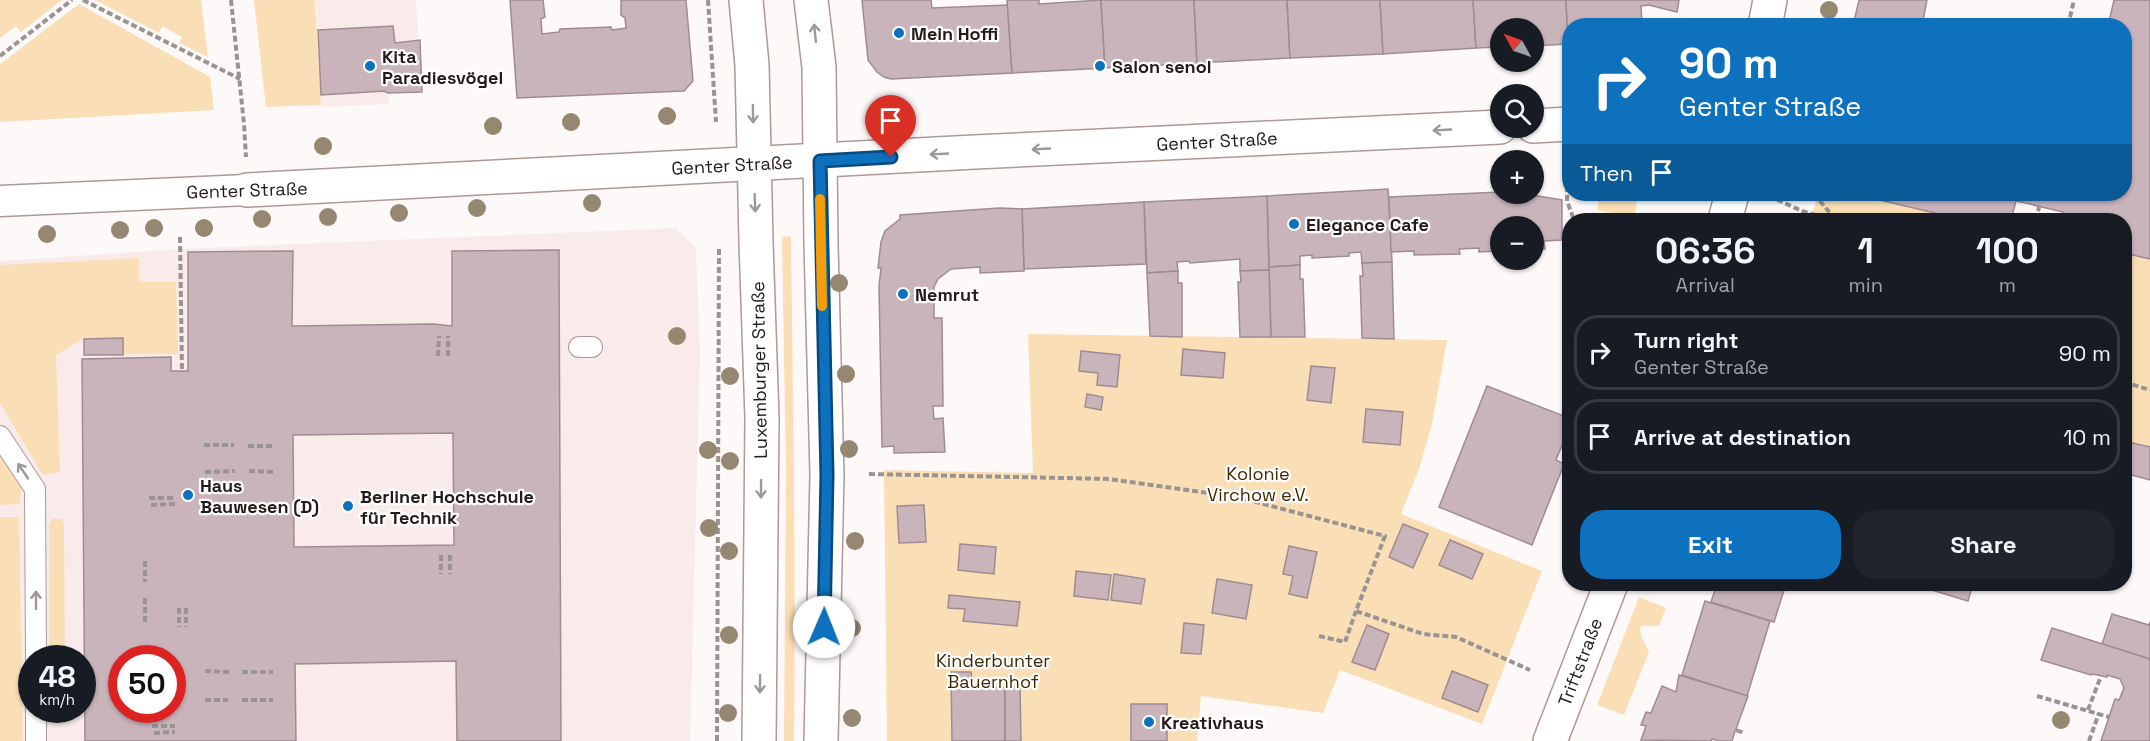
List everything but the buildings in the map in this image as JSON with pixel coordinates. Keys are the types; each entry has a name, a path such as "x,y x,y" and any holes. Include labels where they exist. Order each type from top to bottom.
{"street":[{"name":"Luxemburger Straße","path":"746,0 752,65 753,164 762,418 759,741"},
{"path":"811,0 819,67 827,475 821,741"},
{"path":"1767,18 1770,0"},
{"path":"1544,125 1562,124"},
{"name":"Genter Straße","path":"0,201 1490,127"},
{"name":"Triftstraße","path":"1550,741 1608,591"}],"lane":[{"path":"0,436 35,489 36,645"},
{"path":"36,723 36,741"}],"path":[{"path":"0,56 72,0"},
{"path":"83,0 240,79"},
{"path":"231,0 244,123"},
{"path":"708,0 714,75"},
{"path":"2070,18 2074,0"},
{"path":"1780,201 1809,213"},
{"path":"2038,213 2039,207"},
{"path":"180,237 182,371"},
{"path":"717,741 720,240"},
{"path":"438,356 439,336"},
{"path":"448,336 448,356"},
{"path":"2132,384 2150,390"},
{"path":"204,445 234,445"},
{"path":"248,445 272,445"},
{"path":"228,472 205,472 235,471"},
{"path":"249,472 272,472"},
{"path":"869,474 1109,479 1237,497 1385,536 1345,642 1319,636"},
{"path":"149,498 175,498"},
{"path":"151,505 175,504"},
{"path":"441,555 441,574"},
{"path":"450,555 450,574"},
{"path":"145,561 145,582"},
{"path":"145,598 145,622"},
{"path":"179,608 179,627"},
{"path":"186,608 186,627"},
{"path":"1356,611 1423,634 1456,637 1530,670"},
{"path":"205,671 228,672"},
{"path":"242,672 273,672"},
{"path":"2088,710 2101,676"},
{"path":"2037,696 2109,717"},
{"path":"205,700 228,700"},
{"path":"242,700 273,700"},
{"path":"2089,741 2099,714"},
{"path":"152,726 175,726"},
{"path":"154,733 175,732"}],"shaded area":[{"name":"Kita Paradiesvögel","path":"316,0 416,0 422,92 388,93 389,104 321,107"},
{"name":"Berliner Hochschule für Technik","path":"676,228 696,248 700,354 690,741 0,741 0,261 180,249"}],"green space":[{"path":"0,0 62,0 21,32 16,26 0,38"},
{"path":"95,0 201,0 208,57 179,43 182,37 162,26 159,33"},
{"path":"254,0 315,0 321,105 266,107"},
{"path":"79,4 210,77 214,110 0,122 0,64"},
{"path":"1599,201 1637,201 1635,213 1597,210"},
{"path":"1816,201 1884,201 1935,213 1813,213"},
{"path":"791,236 794,741 784,741 786,470 782,237"},
{"path":"2132,255 2150,259 2150,447 2132,443"},
{"path":"139,258 139,282 176,282 178,354 123,354 123,338 84,338 56,355 60,472 43,475 0,403 0,265"},
{"name":"Kolonie Virchow e.V.","path":"1028,334 1447,340 1432,424 1419,469 1401,514 1542,571 1482,724 1340,670 1323,713 1201,696 1197,741 887,741 884,470 1033,473"},
{"path":"0,452 22,485 19,504 0,505"},
{"path":"0,517 19,517 21,645 18,645 18,723 23,723 23,741 0,741"},
{"path":"52,519 62,519 64,524 65,645 49,645 49,525"},
{"path":"1639,597 1666,608 1659,626 1640,626 1641,636 1649,652 1624,715 1597,705"}],"slow traffic":[{"path":"820,199 822,306"}],"place":[{"name":"Mein Hoffi","path":"899,33"},
{"name":"Kita Paradiesvögel","path":"370,66"},
{"name":"Salon senol","path":"1100,66"},
{"name":"Elegance Cafe","path":"1294,224"},
{"name":"Nemrut","path":"903,294"},
{"name":"Haus Bauwesen (D)","path":"188,495"},
{"name":"Berliner Hochschule für Technik","path":"348,506"},
{"name":"Kreativhaus","path":"1149,722"}],"route":[{"path":"824,627 827,475 820,244 820,161 891,157"}],"park label":[{"name":"Kinderbunter Bauernhof","path":"993,670"}]}
